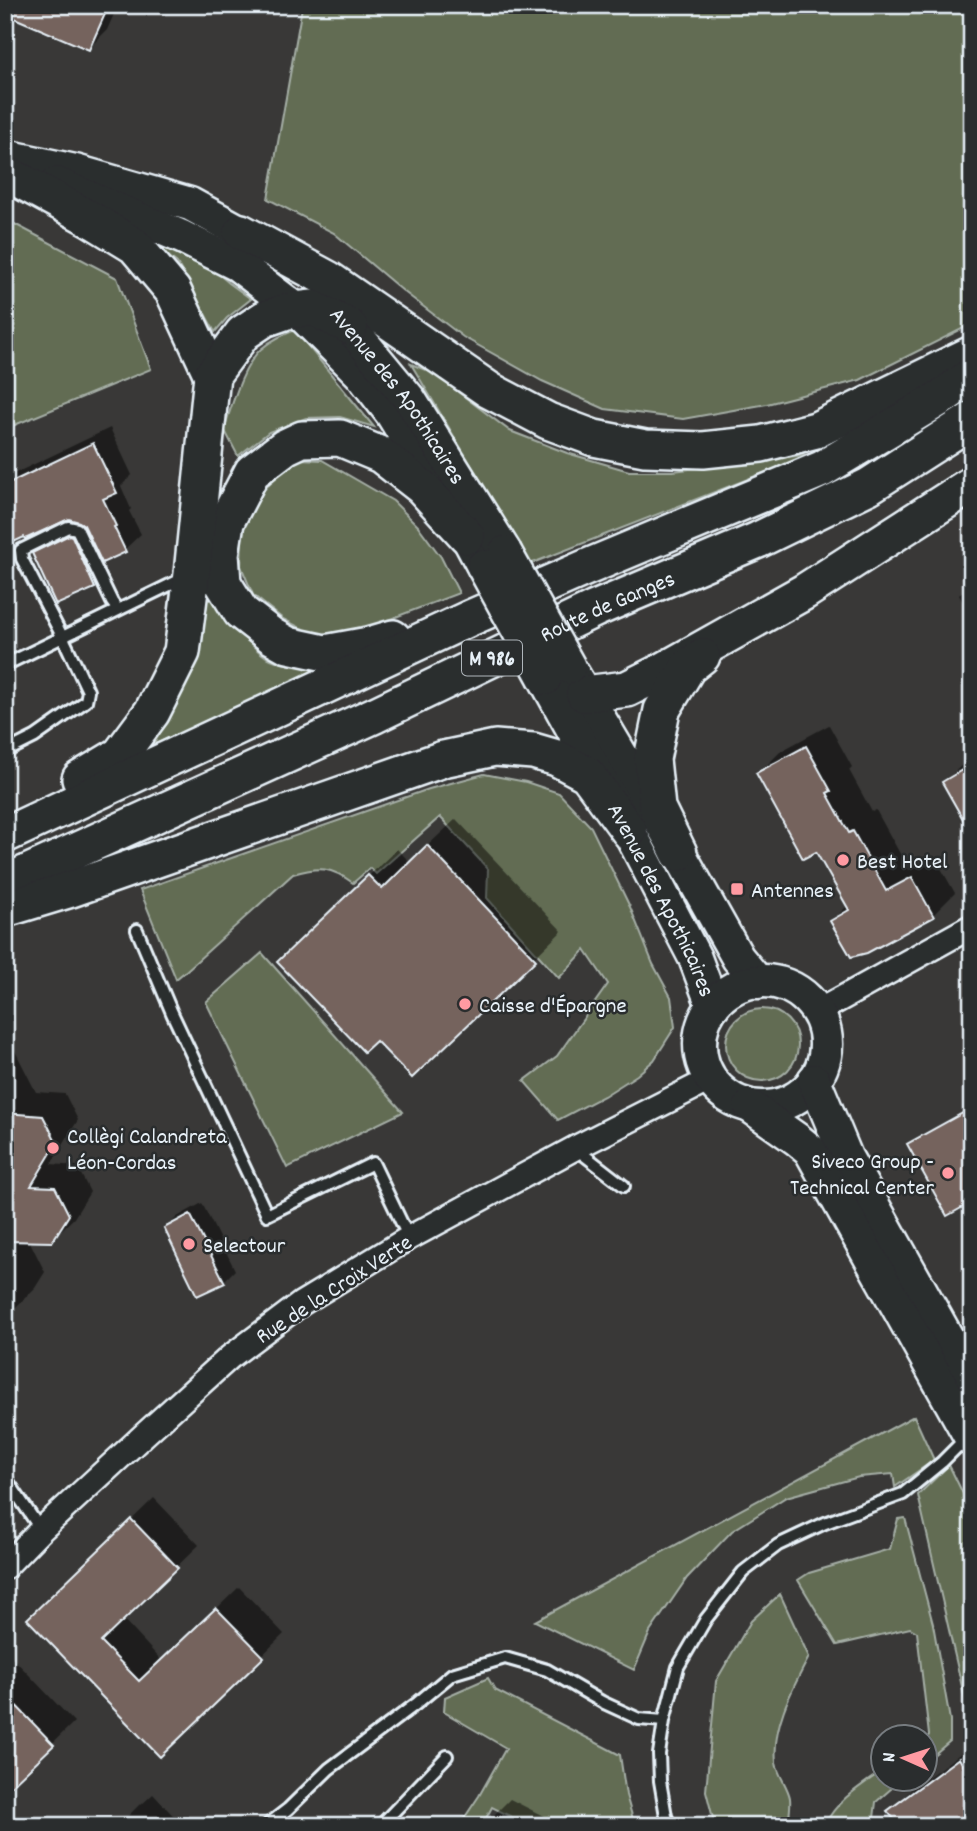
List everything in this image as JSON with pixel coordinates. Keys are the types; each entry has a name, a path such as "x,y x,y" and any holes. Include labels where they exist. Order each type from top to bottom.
{"main road":[{"path":"5,172 135,246 173,291 212,375 182,652 152,712 120,755 5,823"},
{"path":"242,232 328,279 489,390 548,421 594,438 645,448 703,450 761,444 816,430 972,354"},
{"path":"212,375 243,333 264,319 287,311 313,308 350,327"},
{"name":"Route de Ganges","path":"5,835 468,619 822,469 943,396 972,375"},
{"name":"Route de Ganges","path":"5,883 374,715 596,609 758,540 869,486 972,420"},
{"name":"M 986","path":"468,619 369,645 324,653 288,645 241,612 223,583 221,554 226,522 252,472 285,447 302,439 340,438 381,454 422,487 488,553"},
{"path":"563,678 626,689 804,593 972,484"},
{"path":"679,853 657,808 652,759 662,710 688,667 727,636"},
{"path":"5,909 71,889 443,759 495,748 533,751 557,758 587,774 629,831"}],"street":[{"name":"Avenue des Apothicaires","path":"5,156 75,171 190,204 242,232 321,292 410,400 488,553"},
{"name":"Avenue des Apothicaires","path":"5,164 182,237 238,265 297,310 361,374 392,414 488,553 563,678 679,853 738,958 758,982"},
{"name":"Avenue des Apothicaires","path":"563,678 629,831 695,958 713,1006"},
{"path":"750,1106 768,1107 786,1103 802,1094 814,1080 823,1064 826,1046 824,1028 817,1012 972,926"},
{"name":"Avenue des Apothicaires","path":"711,1079 700,1050 701,1034 713,1006 725,994 741,985 775,982 792,988 806,998 817,1012"},
{"path":"711,1079 721,1091 750,1106 810,1150 970,1437"},
{"name":"Rue de la Croix Verte","path":"5,1567 41,1530 230,1357 302,1303 409,1238 575,1148 711,1079"},
{"path":"814,1080 846,1157 972,1382"}],"lane":[{"path":"5,752 35,737 86,701 88,691 22,559 21,550 68,527 77,529 118,610"},
{"path":"5,665 192,574"},
{"path":"137,930 172,1013 267,1215 373,1163 409,1238"},
{"path":"575,1148 624,1186"},
{"path":"670,1826 660,1781 659,1755 664,1721 678,1667 706,1619 743,1572 778,1545 825,1523 904,1494 970,1437"},
{"path":"5,1477 41,1530"},
{"path":"266,1826 288,1809 329,1769 452,1674 505,1658 547,1670 602,1702 639,1719 664,1721"},
{"path":"380,1826 447,1756"}],"green space":[{"path":"972,5 972,324 860,380 767,404 683,419 605,409 542,381 463,337 334,233 268,199 302,7"},
{"path":"5,219 117,278 151,369 5,429"},
{"path":"141,235 202,260 251,299 227,318 215,332 177,263"},
{"path":"295,330 374,427 340,417 306,418 269,432 238,456 224,429 243,375 261,349"},
{"path":"411,364 433,373 510,431 567,453 629,471 673,471 812,454 530,564"},
{"path":"300,459 322,460 393,501 418,526 441,557 459,593 356,632 318,637 283,619 253,595 241,566 246,517 260,494 279,474"},
{"path":"206,577 241,631 265,656 289,664 330,669 153,745 177,704 188,678"},
{"path":"484,774 526,782 559,793 591,827 630,907 653,964 671,997 675,1027 654,1060 637,1075 558,1120 524,1081 557,1056 608,984 585,950 559,978 487,898 488,869 440,817 376,874 370,868 353,883 331,871 310,870 293,874 176,979 140,890 429,789"},
{"path":"262,953 403,1112 287,1168 206,1002"},
{"path":"762,1009 782,1015 792,1025 798,1045 792,1065 782,1075 762,1081 742,1075 732,1065 726,1045 732,1025 742,1015"},
{"path":"914,1416 934,1460 895,1487 893,1474 859,1477 786,1497 732,1531 687,1578 650,1632 634,1670 535,1621"},
{"path":"949,1465 972,1512 972,1761 969,1755 968,1713 918,1495"},
{"path":"905,1518 933,1624 950,1720 950,1741 939,1750 939,1722 927,1722 917,1632 910,1628 837,1645 798,1580 809,1573 890,1549 898,1519"},
{"path":"780,1594 809,1657 785,1707 777,1734 777,1766 790,1798 788,1826 715,1826 706,1791 716,1681 751,1621"},
{"path":"488,1678 495,1690 620,1755 626,1795 635,1826 530,1826 492,1807 482,1826 459,1826 506,1748 444,1712 445,1697"},
{"path":"869,1780 869,1792 887,1792 876,1802 873,1826 824,1826 842,1801"}],"building":[{"path":"5,5 109,5 89,50 5,14"},
{"path":"93,443 117,493 103,499 126,552 102,563 84,525 69,519 5,546 5,485"},
{"path":"72,536 95,588 56,605 32,553"},
{"path":"806,746 831,791 827,793 849,833 853,831 886,891 912,877 934,917 867,953 851,957 830,921 849,910 816,852 803,859 756,773"},
{"path":"972,764 972,835 942,782"},
{"path":"427,845 536,960 412,1078 376,1041 364,1052 277,962 368,875 382,889"},
{"name":"Siveco Group - Technical Center","path":"972,1108 972,1202 947,1216 907,1144"},
{"path":"5,1113 43,1116 57,1143 31,1186 55,1187 69,1215 52,1242 5,1241"},
{"name":"Selectour","path":"190,1214 225,1283 197,1296 164,1228"},
{"path":"131,1519 178,1568 101,1642 139,1681 216,1608 264,1657 160,1757 27,1619"},
{"path":"5,1694 54,1745 5,1792"},
{"path":"959,1758 972,1782 972,1826 900,1826 887,1811 913,1792 939,1792 939,1773"}],"place":[{"name":"Best Hotel","path":"843,860"},
{"name":"Antennes","path":"737,889"},
{"name":"Caisse d'Épargne","path":"465,1004"},
{"name":"Collègi Calandreta Léon-Cordas","path":"53,1148"},
{"name":"Siveco Group - Technical Center","path":"948,1173"},
{"name":"Selectour","path":"189,1244"}]}
